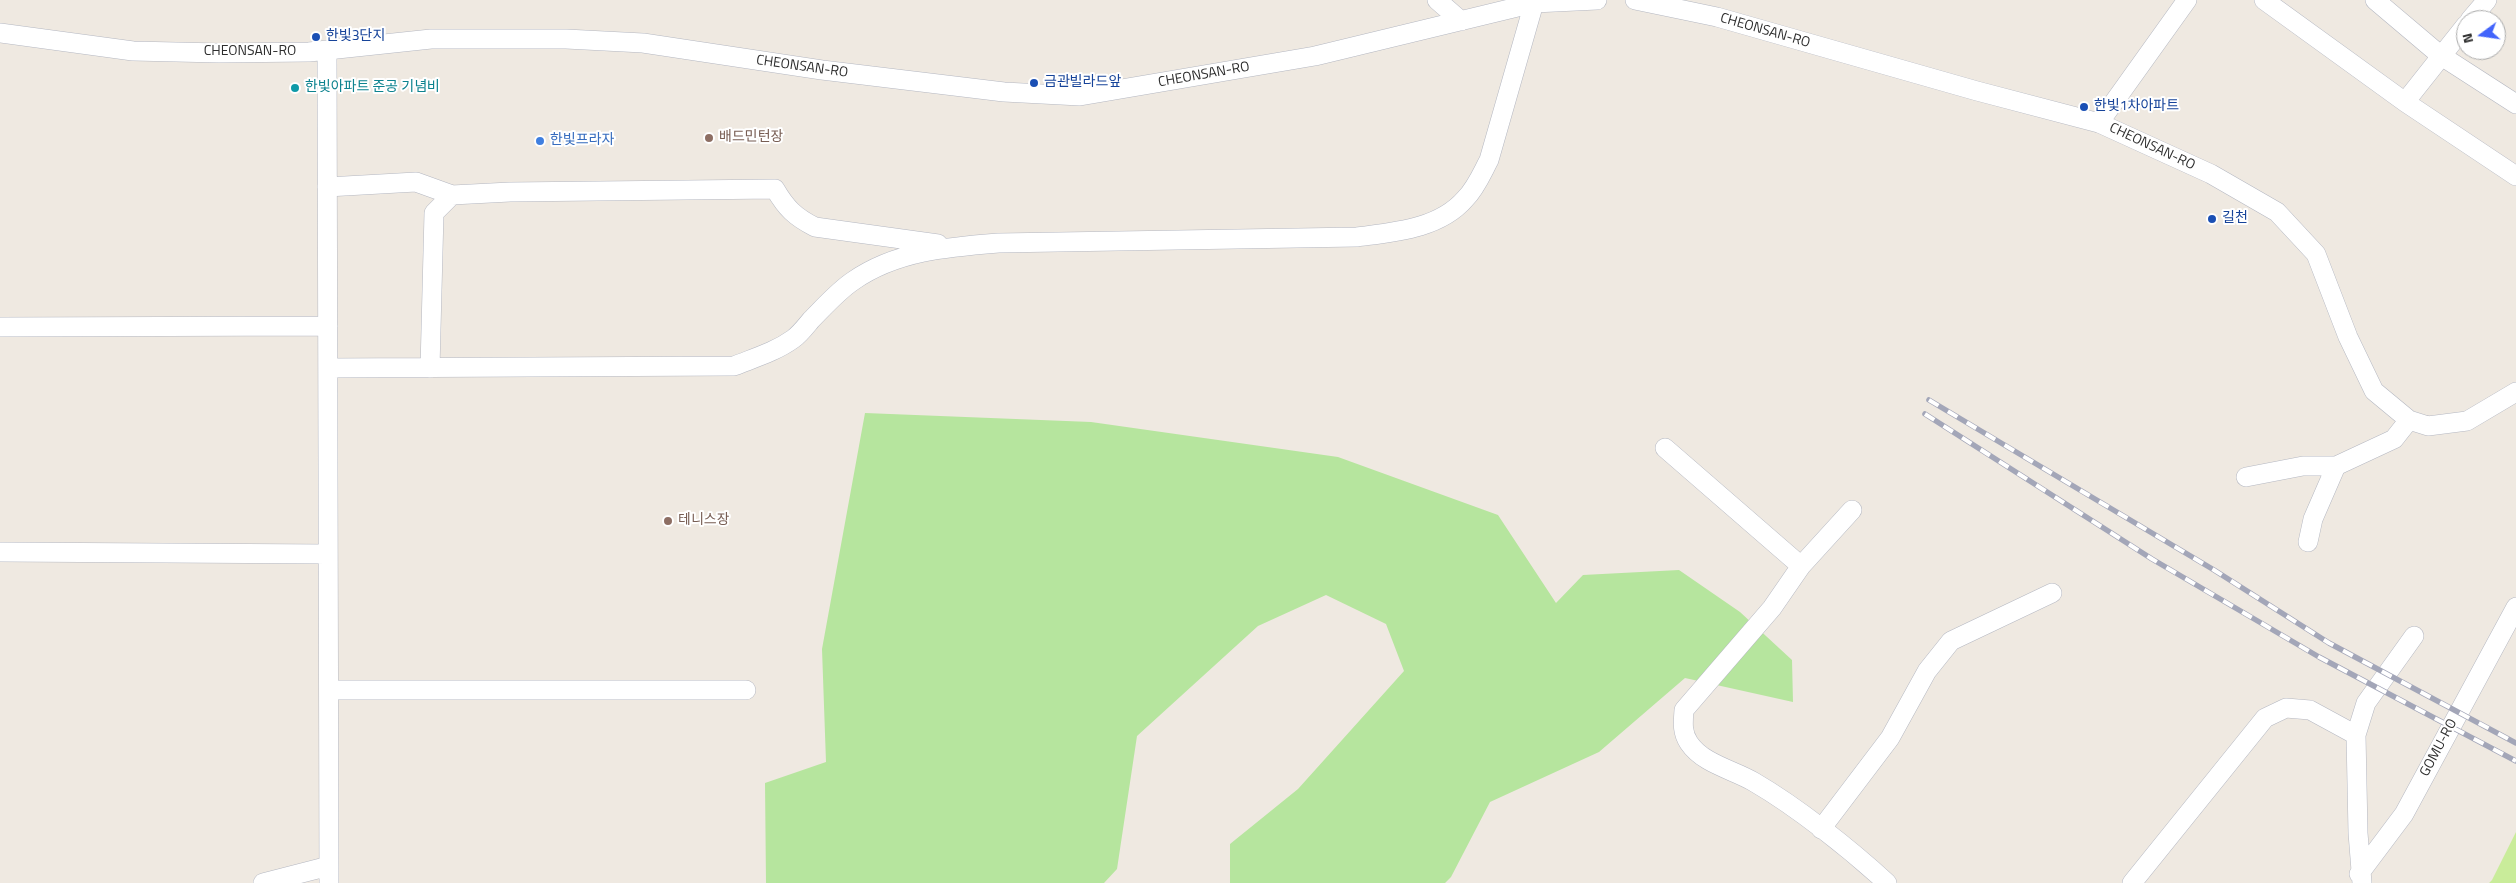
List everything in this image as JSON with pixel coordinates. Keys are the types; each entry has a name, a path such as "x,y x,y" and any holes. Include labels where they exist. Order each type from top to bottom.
{"street":[{"path":"1437,0 1461,21"},
{"name":"CHEONSAN-RO","path":"0,33 133,51 219,53 327,50 432,39 566,39 643,43 832,72 1004,92 1080,96 1315,56 1534,4 1597,0"},
{"name":"CHEONSAN-RO","path":"1635,0 1716,17 1977,91 2099,123 2211,174 2277,212 2316,254 2348,337 2374,391 2409,420 2428,426 2467,421 2516,392"},
{"path":"2099,123 2187,0"},
{"path":"2264,0 2405,102 2516,176"},
{"path":"2374,0 2440,55 2516,104"},
{"path":"2478,10 2487,0"},
{"path":"328,368 734,366 768,353 794,338 819,311 853,281 886,263 914,253 954,246 1009,243 1357,237 1399,232 1427,224 1446,214 1465,200 1478,182 1489,160 1534,4"},
{"path":"2405,102 2456,37"},
{"path":"263,883 329,874 327,50"},
{"path":"327,186 416,182 452,195 510,192 775,189 785,207 798,219 815,227 954,246"},
{"path":"430,368 434,213 452,195"},
{"path":"0,327 328,326"},
{"path":"2246,477 2303,466 2336,466 2394,439 2409,420"},
{"path":"1665,448 1801,566"},
{"path":"2308,542 2313,519 2336,466"},
{"path":"1852,510 1801,566 1772,608 1684,710 1682,728 1689,744 1709,760 1754,782 1821,829 1888,883"},
{"path":"0,552 328,554"},
{"path":"1821,829 1890,738 1927,671 1951,641 2052,593"},
{"name":"GOMU-RO","path":"2359,879 2404,814 2516,607"},
{"path":"2359,879 2356,735 2366,703 2414,636"},
{"path":"329,690 746,690"},
{"path":"2132,883 2265,718 2286,708 2310,710 2356,735"}],"green space":[{"path":"865,413 1091,422 1338,457 1498,515 1556,603 1583,575 1679,570 1740,612 1792,660 1793,702 1685,678 1599,752 1490,802 1451,877 1445,883 1230,883 1230,844 1298,789 1404,671 1386,624 1326,595 1258,626 1137,736 1117,869 1104,883 766,883 765,783 826,762 822,649"},
{"path":"2516,832 2516,883 2489,883 2492,880"}],"railway":[{"path":"1929,400 2214,570 2329,643 2516,743"},
{"path":"1925,414 2152,559 2319,657 2516,761"}],"place":[{"name":"한빛3단지","path":"316,37"},
{"name":"금관빌라드앞","path":"1034,83"},
{"name":"한빛아파트 준공 기념비","path":"295,88"},
{"name":"한빛1차아파트","path":"2084,107"},
{"name":"배드민턴장","path":"709,138"},
{"name":"한빛프라자","path":"540,141"},
{"name":"길천","path":"2212,219"},
{"name":"테니스장","path":"668,521"}]}
